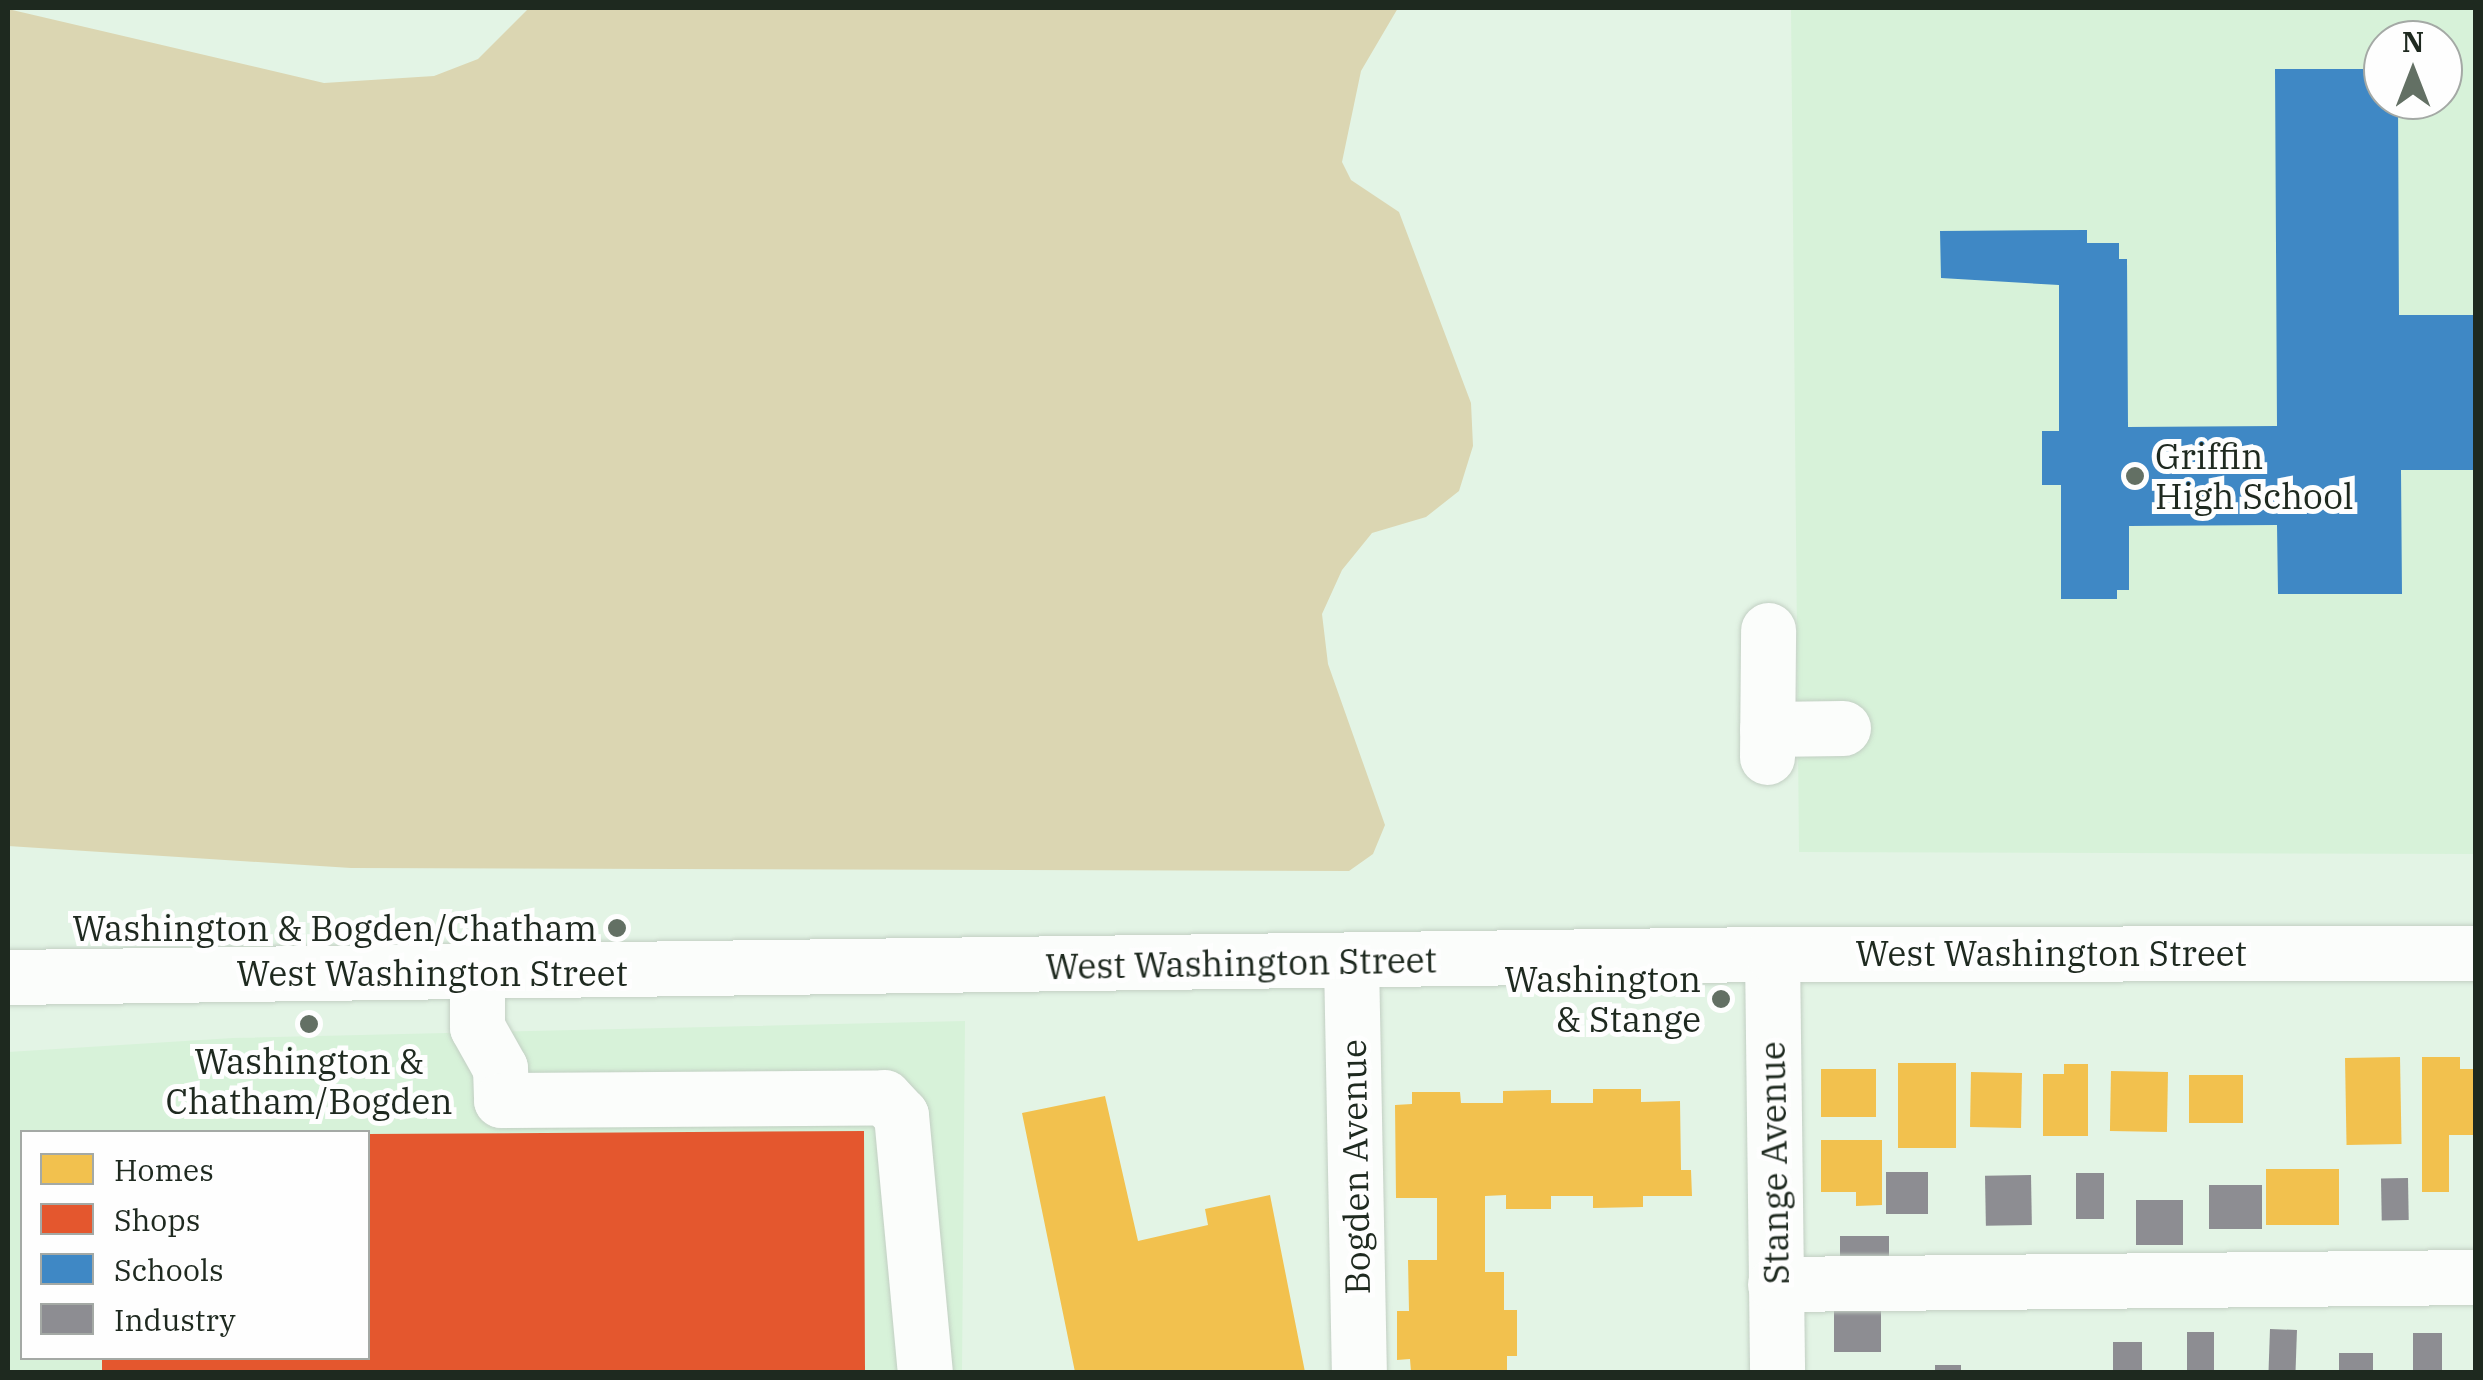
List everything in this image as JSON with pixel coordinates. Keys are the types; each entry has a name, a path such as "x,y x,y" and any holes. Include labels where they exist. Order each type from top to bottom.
{"street":[{"path":"1768,630 1768,743 1842,728"},
{"name":"West Washington Street","path":"8,977 476,974 1772,954 2476,953"},
{"name":"Stange Avenue","path":"1772,954 1778,1372"},
{"name":"Bogden Avenue","path":"1351,961 1359,1372"},
{"path":"476,974 476,1027 500,1068 501,1100 884,1097 901,1115 925,1372"},
{"path":"1776,1284 2476,1277"}],"shaded area":[{"path":"529,8 1398,8 1361,71 1342,162 1351,180 1399,212 1471,403 1473,446 1459,491 1426,517 1372,533 1342,570 1322,614 1328,664 1385,825 1373,854 1349,871 351,868 8,846 8,9 324,83 434,76 478,59"},
{"name":"Griffin High School","path":"1791,8 2475,8 2475,854 1799,852"},
{"path":"965,1021 962,1372 8,1372 8,1052 233,1038"}],"building: Homes":[{"path":"2400,1057 2402,1144 2347,1145 2345,1058"},
{"path":"2422,1057 2460,1057 2460,1069 2476,1069 2476,1135 2449,1135 2449,1192 2422,1192"},
{"path":"1898,1063 1956,1063 1956,1148 1898,1148"},
{"path":"2064,1064 2088,1064 2088,1136 2043,1136 2043,1074 2064,1074"},
{"path":"1821,1069 1876,1069 1876,1117 1821,1117"},
{"path":"2111,1071 2168,1072 2167,1132 2110,1131"},
{"path":"1971,1072 2022,1073 2021,1128 1970,1127"},
{"path":"2189,1075 2243,1075 2243,1123 2189,1123"},
{"path":"1593,1089 1641,1089 1641,1102 1680,1101 1681,1170 1691,1170 1692,1196 1643,1196 1643,1207 1593,1208 1593,1196 1551,1196 1551,1209 1506,1209 1506,1195 1485,1196 1485,1272 1504,1272 1504,1310 1517,1310 1517,1356 1507,1356 1507,1372 1411,1372 1410,1359 1397,1360 1397,1311 1409,1311 1408,1260 1437,1260 1437,1198 1396,1198 1395,1105 1412,1104 1412,1092 1460,1092 1461,1103 1503,1103 1503,1091 1551,1090 1551,1103 1593,1103"},
{"path":"1105,1096 1138,1241 1208,1225 1205,1209 1270,1195 1305,1372 1075,1372 1022,1113"},
{"path":"1821,1140 1882,1140 1882,1205 1856,1206 1856,1192 1821,1192"},
{"path":"2266,1169 2339,1169 2339,1225 2266,1225"}],"building: Shops":[{"path":"864,1131 865,1372 102,1372 102,1360 370,1360 370,1134"}],"building: Schools":[{"path":"2275,69 2363,69 2363,120 2398,120 2399,315 2476,315 2476,470 2401,470 2402,594 2278,594 2277,525 2129,526 2129,590 2117,590 2117,599 2061,599 2061,485 2042,485 2042,431 2059,431 2059,285 1941,278 1940,231 2087,230 2087,243 2119,243 2119,259 2127,259 2128,427 2277,426"}],"building: Industry":[{"path":"1886,1172 1928,1172 1928,1214 1886,1214"},
{"path":"2076,1173 2104,1173 2104,1219 2076,1219"},
{"path":"2031,1175 2032,1225 1986,1226 1985,1176"},
{"path":"2381,1178 2408,1178 2409,1220 2382,1220"},
{"path":"2209,1185 2262,1185 2262,1229 2209,1229"},
{"path":"2136,1200 2183,1200 2183,1245 2136,1245"},
{"path":"1840,1236 1889,1236 1889,1266 1840,1266"},
{"path":"1834,1302 1881,1302 1881,1352 1834,1352"},
{"path":"2270,1329 2297,1330 2296,1371 2269,1370"},
{"path":"2187,1332 2214,1332 2214,1372 2187,1372"},
{"path":"2413,1333 2442,1333 2442,1372 2413,1372"},
{"path":"2113,1342 2142,1342 2142,1372 2113,1372"},
{"path":"2339,1353 2373,1353 2373,1372 2339,1372"},
{"path":"1935,1365 1961,1365 1961,1372 1935,1372"}],"place":[{"name":"Griffin High School","path":"2135,476"},
{"name":"Washington & Bogden/Chatham","path":"617,928"},
{"name":"Washington & Stange","path":"1721,999"},
{"name":"Washington & Chatham/Bogden","path":"309,1024"}]}
